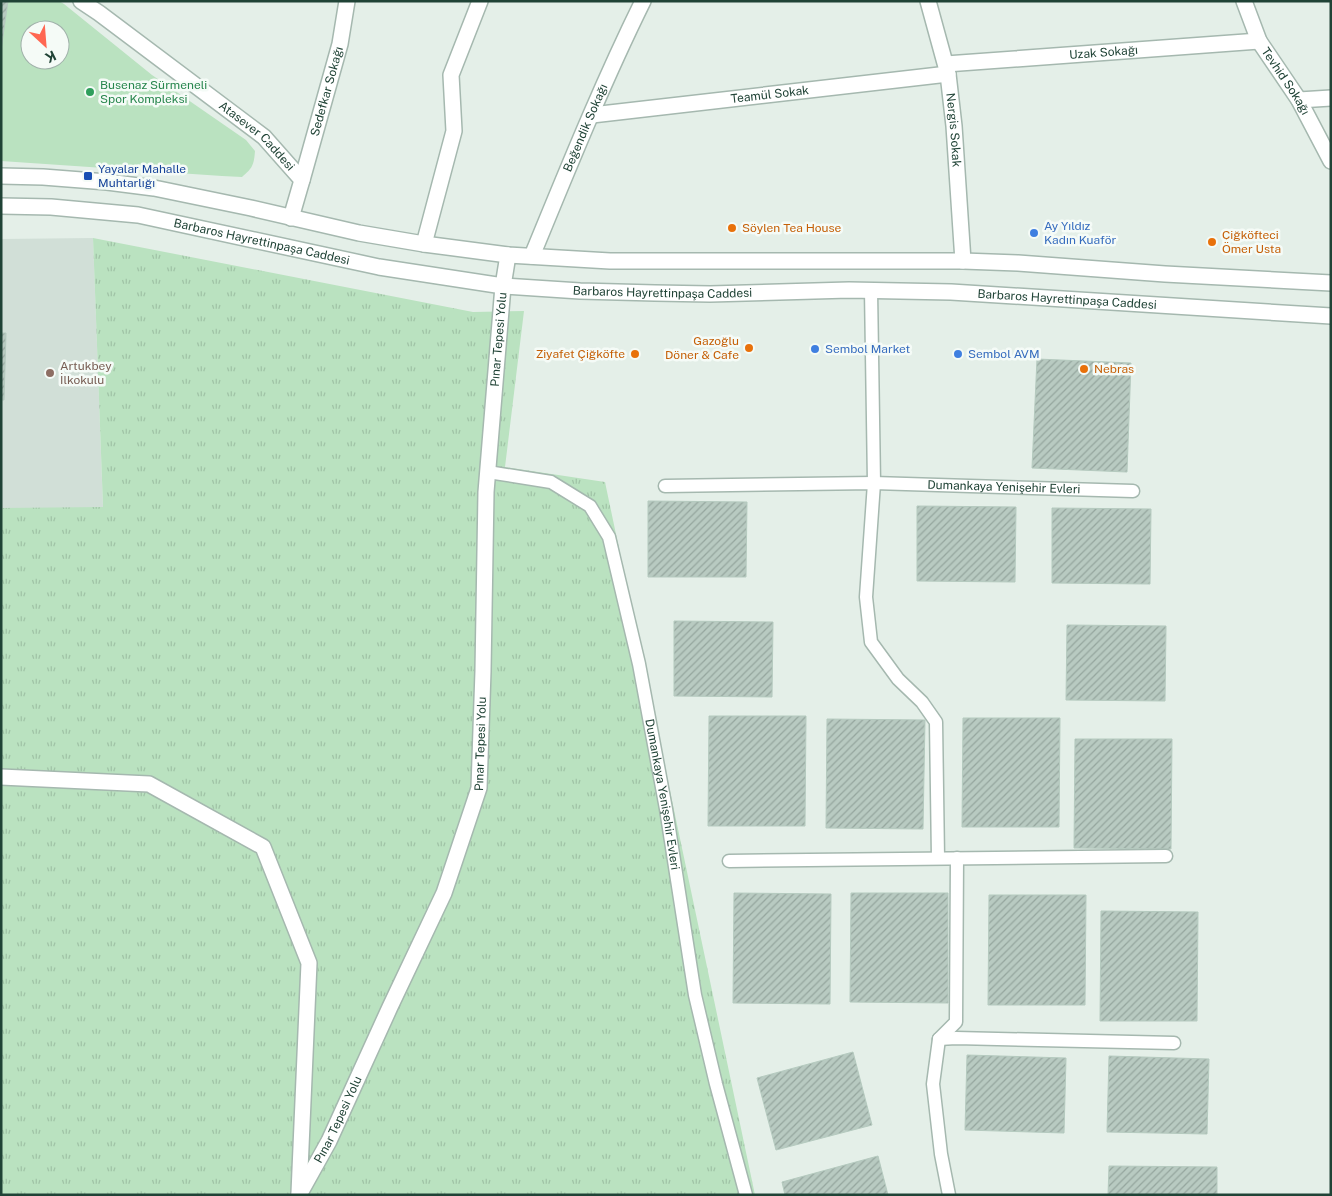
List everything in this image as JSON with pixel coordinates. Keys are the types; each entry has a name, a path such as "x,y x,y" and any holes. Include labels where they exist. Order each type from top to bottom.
{"street":[{"name":"Atasever Caddesi","path":"81,1 264,137 302,180 292,218"},
{"name":"Sedefkar Sokağı","path":"302,180 340,44 346,1"},
{"path":"424,244 454,131 451,74 480,1"},
{"name":"Beğendik Sokağı","path":"532,256 592,114 643,1"},
{"name":"Nergis Sokak","path":"928,1 947,69 954,126 964,261"},
{"name":"Tevhid Sokağı","path":"1244,1 1259,41 1299,100 1331,161"},
{"name":"Uzak Sokağı","path":"947,69 1259,41"},
{"name":"Teamül Sokak","path":"592,114 947,69"},
{"path":"1299,100 1331,98"},
{"path":"1,176 62,178 164,190 359,233 508,255 610,261 964,261 1331,283"},
{"name":"Barbaros Hayrettinpaşa Caddesi","path":"1,206 51,207 138,216 379,267 503,286 580,291 710,294 871,290 952,292 1331,316"},
{"name":"Pınar Tepesi Yolu","path":"299,1195 330,1141 444,893 478,788 483,671 486,492 503,286 508,255"},
{"path":"1,777 149,784 262,847 309,963 299,1195"}],"lane":[{"path":"871,290 874,483 866,597 871,642 898,679 922,702 936,722 938,858"},
{"name":"Dumankaya Yenişehir Evleri","path":"488,472 551,482 590,506 609,537 638,664 666,809 695,994 716,1084 746,1195"},
{"name":"Dumankaya Yenişehir Evleri","path":"666,486 874,483 1133,491"},
{"path":"729,860 1166,856"},
{"path":"949,1195 941,1154 933,1084 939,1039 956,1022 957,858"},
{"path":"939,1039 1174,1043"}],"shaded area":[{"name":"Artukbey İlkokulu","path":"93,238 103,508 1,508 1,239"}],"green space":[{"name":"Busenaz Sürmeneli Spor Kompleksi","path":"8,1 59,1 64,4 152,75 246,140 255,151 252,166 242,177 1,161 1,50"},
{"path":"93,238 473,312 524,311 505,467 605,482 755,1195 1,1195 1,508 103,507"}],"building":[{"path":"1,1 8,1 1,50"},
{"path":"1,333 6,333 4,400 1,400"},
{"path":"1037,359 1131,363 1127,472 1032,468"},
{"path":"648,501 747,502 746,577 648,577"},
{"path":"917,506 1016,507 1015,582 917,581"},
{"path":"1052,508 1151,509 1150,584 1052,583"},
{"path":"674,621 773,622 772,697 674,696"},
{"path":"1067,625 1166,626 1165,701 1066,700"},
{"path":"709,716 806,716 805,826 708,826"},
{"path":"963,718 1060,718 1059,827 962,827"},
{"path":"827,719 925,720 923,829 826,828"},
{"path":"1075,739 1172,739 1171,849 1074,848"},
{"path":"734,893 831,894 830,1004 733,1003"},
{"path":"851,893 948,893 948,1003 850,1002"},
{"path":"989,895 1086,895 1085,1005 988,1005"},
{"path":"1101,911 1198,912 1197,1021 1100,1021"},
{"path":"853,1052 872,1125 776,1150 757,1078"},
{"path":"967,1055 1066,1058 1064,1133 965,1130"},
{"path":"1109,1056 1209,1059 1207,1134 1107,1132"},
{"path":"878,1156 888,1195 785,1195 782,1182"},
{"path":"1109,1166 1217,1167 1217,1195 1108,1195"}],"place":[{"name":"Busenaz Sürmeneli Spor Kompleksi","path":"90,92"},
{"name":"Yayalar Mahalle Muhtarlığı","path":"88,176"},
{"name":"Söylen Tea House","path":"732,228"},
{"name":"Ay Yıldız Kadın Kuaför","path":"1034,233"},
{"name":"Çiğköfteci Ömer Usta","path":"1212,242"},
{"name":"Gazoğlu Döner & Cafe","path":"749,348"},
{"name":"Sembol Market","path":"815,349"},
{"name":"Ziyafet Çiğköfte","path":"635,354"},
{"name":"Sembol AVM","path":"958,354"},
{"name":"Nebras","path":"1084,369"},
{"name":"Artukbey İlkokulu","path":"50,373"}]}
